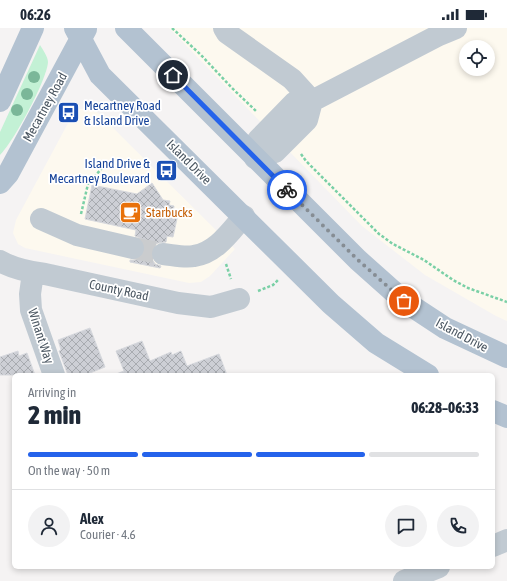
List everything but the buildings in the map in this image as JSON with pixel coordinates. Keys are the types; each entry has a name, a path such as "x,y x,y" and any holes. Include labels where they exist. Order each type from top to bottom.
{"main road":[{"path":"0,102 33,28"},
{"name":"Island Drive","path":"126,28 254,158 358,260 404,301 445,328 507,357"},
{"name":"Island Drive","path":"81,32 100,75 244,216 331,304 376,343 425,373"},
{"name":"Mecartney Road","path":"0,183 8,174 81,32"},
{"path":"495,411 507,417"}],"street":[{"path":"224,28 233,38 292,80 312,101"},
{"path":"254,158 258,140 281,132 295,102 312,101 439,35 456,28"},
{"path":"163,254 194,256 209,252 220,243 244,216"},
{"path":"41,219 77,235 133,248"},
{"name":"County Road","path":"0,262 10,267 33,273 45,274 178,303 211,307 239,300"},
{"name":"Winant Way","path":"33,273 30,294 30,310 53,373"},
{"path":"495,545 507,540"},
{"path":"404,581 434,569"}],"path":[{"path":"172,28 201,55 254,110 281,132 297,148 306,161 380,234 393,244 424,260 458,283 507,302"},
{"path":"230,260 226,264 239,300 273,285 293,265"}],"shaded area":[{"path":"169,28 507,28 507,321 425,275 362,226"},
{"path":"90,108 97,112 235,249 210,276 201,282 189,283 25,248 18,244 13,233 16,220 74,112 80,109"}],"green space":[{"path":"40,45 48,60 42,82 21,125 0,155 0,132"}],"tunnel":[{"path":"133,248 163,254"}],"way so far":[{"path":"287,190 358,260 404,301"}],"place":[{"name":"Mecartney Road & Island Drive","path":"68,112"},
{"name":"Island Drive & Mecartney Boulevard","path":"166,170"},
{"name":"Starbucks","path":"131,212"}],"route":[{"path":"173,75 287,190"}]}
